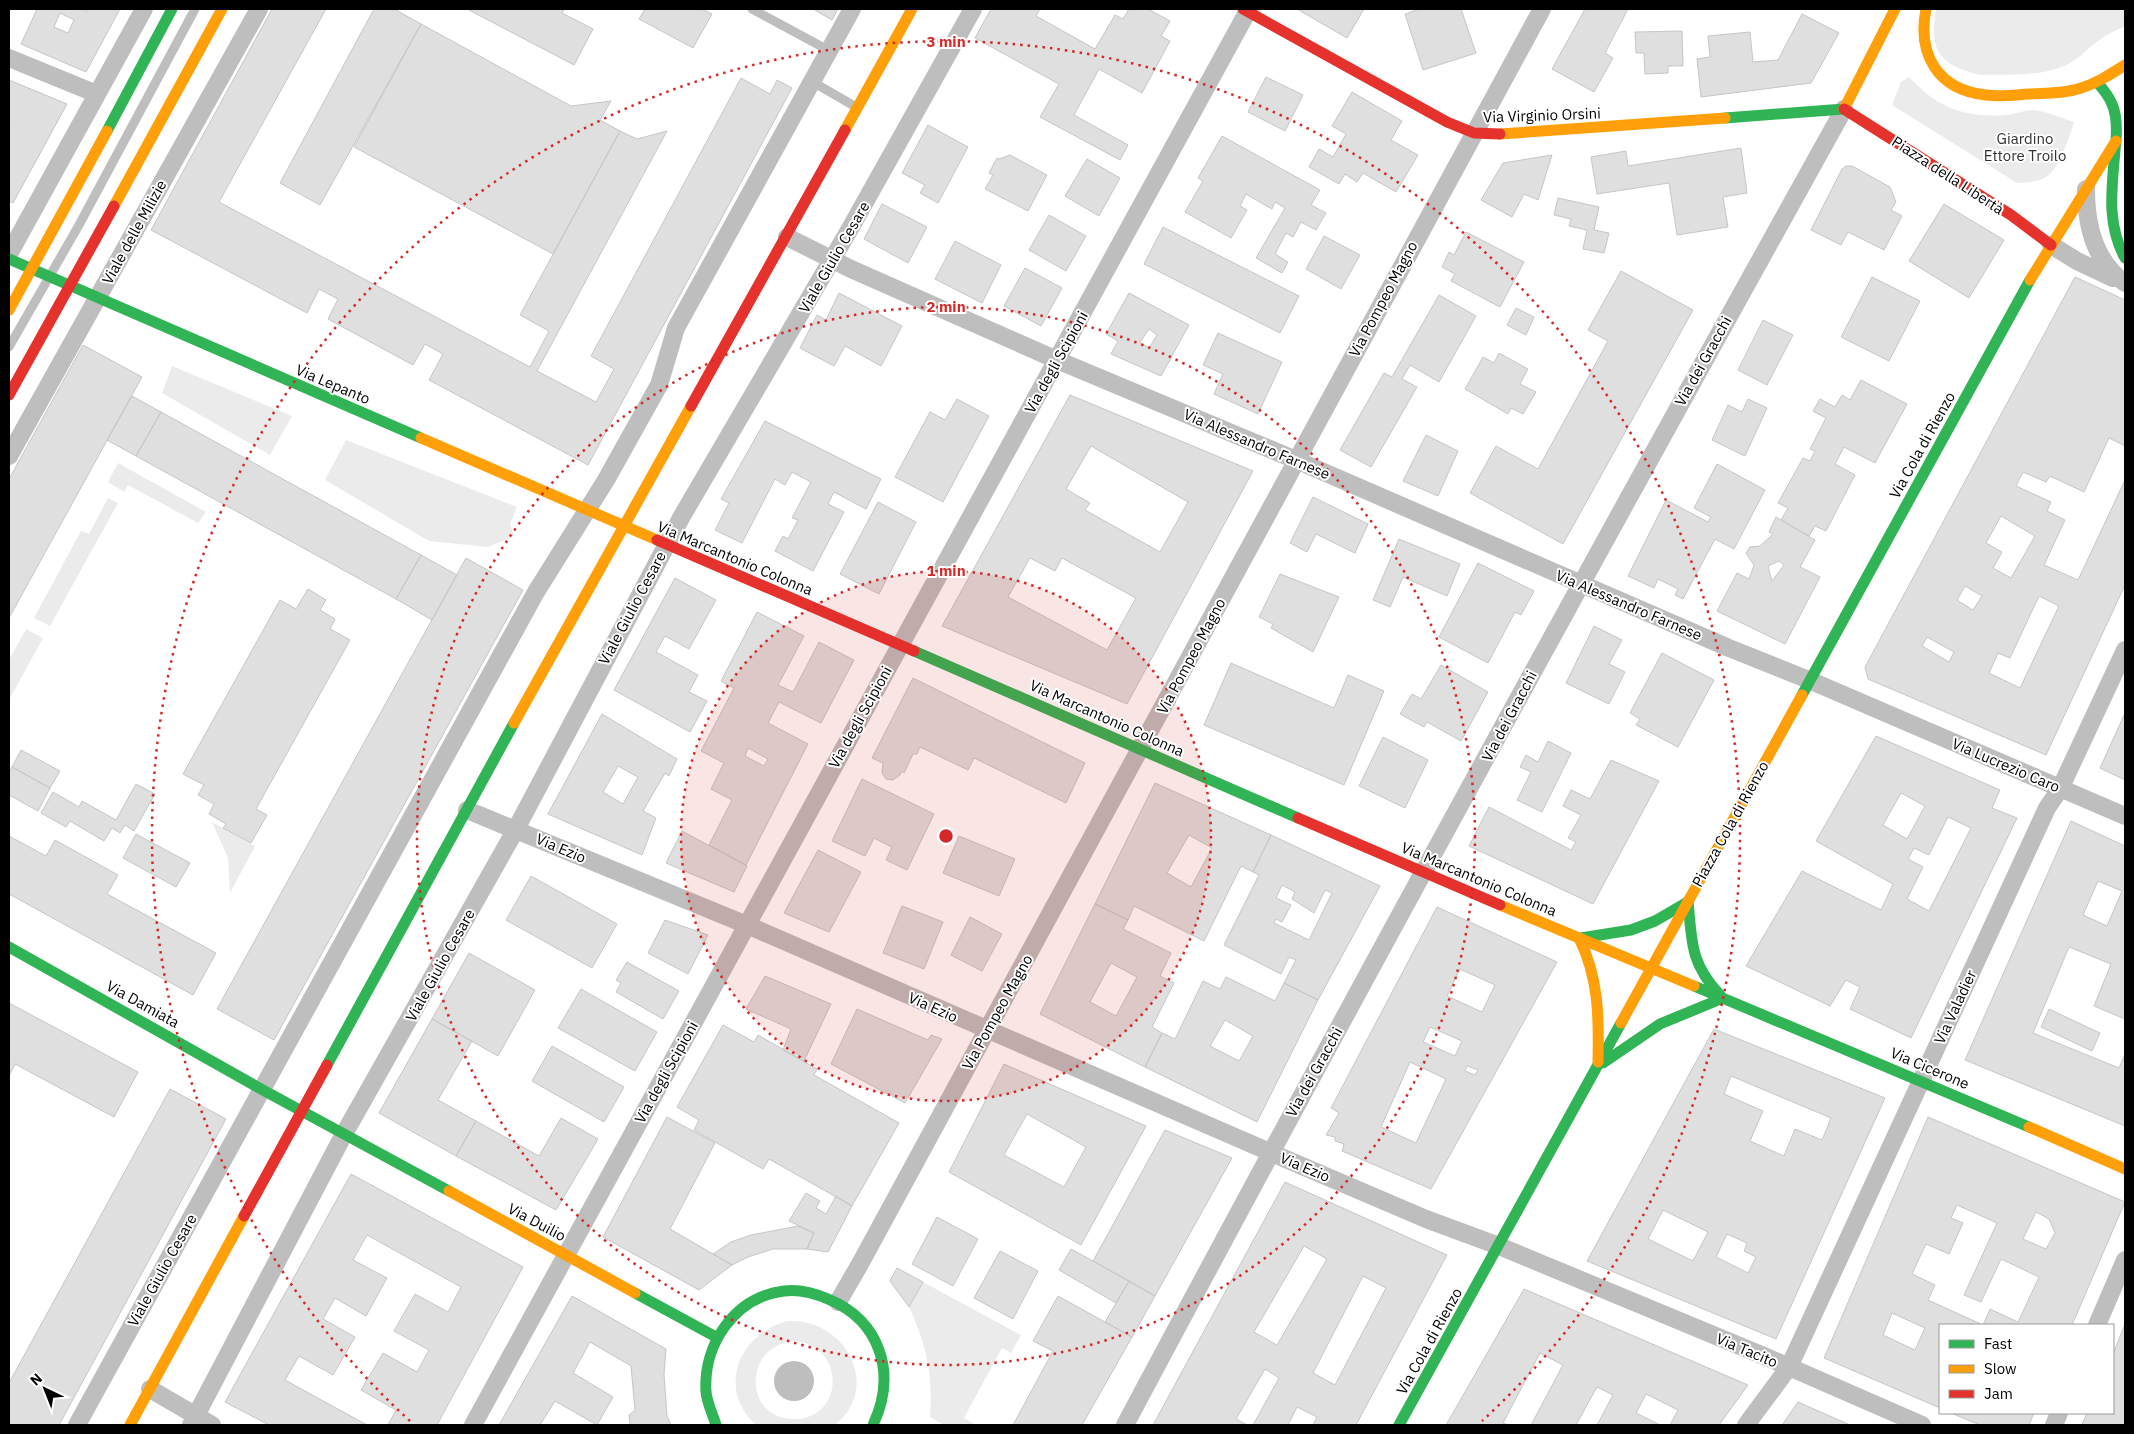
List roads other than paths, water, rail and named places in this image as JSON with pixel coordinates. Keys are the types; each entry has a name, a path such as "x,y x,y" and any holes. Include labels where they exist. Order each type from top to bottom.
{"street":[{"path":"9,254 144,9"},
{"path":"9,310 172,9"},
{"name":"Viale delle Milizie","path":"9,395 222,9"},
{"name":"Viale delle Milizie","path":"9,456 258,9"},
{"name":"Viale Giulio Cesare","path":"77,1425 536,592 586,509 606,480 659,385 676,328 852,9"},
{"path":"130,1425 623,526 787,237 912,9"},
{"name":"Viale Giulio Cesare","path":"193,1421 344,1134 516,829 666,545 832,260 973,9"},
{"name":"Via Pompeo Magno","path":"838,1302 1542,9"},
{"name":"Via dei Gracchi","path":"1125,1425 1270,1152 1425,872 1580,583 1844,109 1895,9"},
{"path":"1926,9 1922,31 1928,60 1942,78 1966,91 1989,96 2054,93 2074,90 2097,82 2125,65"},
{"name":"Via Virginio Orsini","path":"1247,10 1447,122 1474,133 1511,134 1798,114 1844,109"},
{"name":"Via degli Scipioni","path":"473,1425 1247,10"},
{"path":"9,58 97,94"},
{"path":"2097,82 2110,99 2116,121 2111,208 2112,230 2116,243 2125,258"},
{"name":"Piazza della Libertà","path":"1844,109 2011,215 2051,245 2084,265 2125,283"},
{"path":"2051,245 2116,140 2125,122"},
{"name":"Piazza della Libertà","path":"2086,189 2091,230 2101,258 2113,274 2125,283"},
{"name":"Via Alessandro Farnese","path":"787,237 832,260 1057,360 1296,460 1729,648 1809,680"},
{"name":"Via Cola di Rienzo","path":"1820,661 2051,245"},
{"name":"Via Lepanto","path":"9,259 623,526"},
{"name":"Via Marcantonio Colonna","path":"623,526 1579,938"},
{"name":"Via Valadier","path":"1746,1425 1789,1368 2047,808 2060,789 2125,650"},
{"name":"Piazza Cola di Rienzo","path":"1486,1270 1820,661"},
{"name":"Via Lucrezio Caro","path":"1809,680 2125,816"},
{"name":"Via Ezio","path":"467,810 746,925 1270,1152 1426,1218 1499,1246"},
{"path":"1579,938 1631,930 1655,921 1688,901 1691,939 1696,962 1705,980 1723,998"},
{"path":"1579,938 1723,998"},
{"path":"1579,938 1592,965 1598,998 1598,1066"},
{"name":"Via Damiata","path":"9,947 261,1089"},
{"path":"1598,1066 1660,1024 1723,998"},
{"name":"Via Cicerone","path":"1723,998 2125,1169"},
{"path":"261,1089 344,1134"},
{"name":"Via Duilio","path":"344,1134 716,1337"},
{"name":"Via Tacito","path":"1499,1246 1922,1425"},
{"path":"2097,1324 2125,1260"},
{"name":"Via Cola di Rienzo","path":"1399,1425 1486,1270"},
{"path":"716,1425 706,1403 704,1378 708,1354 724,1324 740,1309 770,1294 804,1291 825,1296 852,1311 866,1325 875,1341 882,1358 884,1396 873,1425"},
{"path":"150,1389 193,1421 212,1425"}],"lane":[{"path":"9,347 48,276 79,225 195,9"},
{"path":"752,9 828,50"},
{"path":"811,81 857,108"}],"park label":[{"name":"Giardino Ettore Troilo","path":"2025,146"}]}
